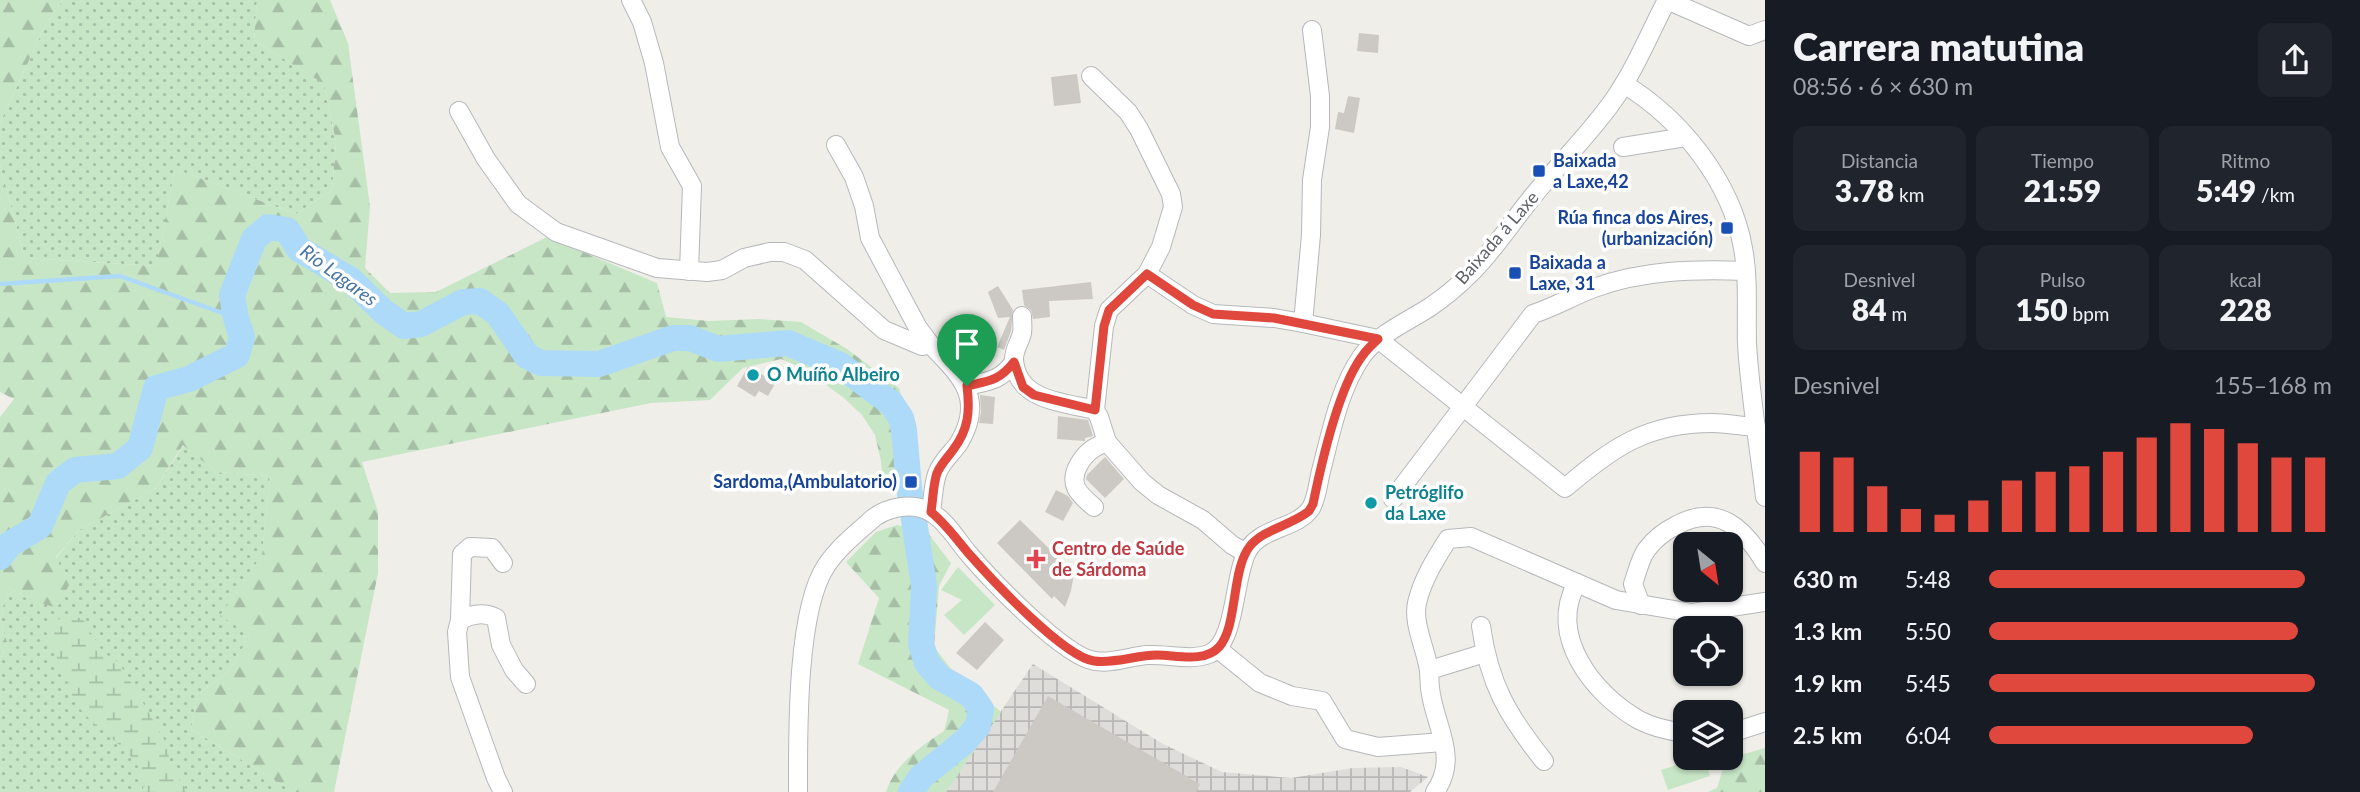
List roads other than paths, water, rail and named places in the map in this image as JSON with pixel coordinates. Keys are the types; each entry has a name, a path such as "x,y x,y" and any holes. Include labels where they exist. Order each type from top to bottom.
{"street":[{"path":"631,0 642,22 654,63 670,147 692,186 689,271"},
{"path":"1667,0 1749,36 1765,30"},
{"name":"Baixada á Laxe","path":"1245,554 1250,545 1260,538 1309,511 1334,423 1350,379 1363,355 1378,339 1434,304 1472,272 1611,104 1667,0"},
{"path":"1303,323 1311,235 1312,180 1320,127 1320,96 1312,30"},
{"path":"799,792 797,717 807,628 820,575 831,559 884,510 913,507 927,510 940,518 971,556 1050,635 1078,656 1092,661 1103,662 1145,655 1203,656 1218,649 1228,630 1245,554 1203,520 1158,495 1142,482 1107,442 1095,410 1104,326 1109,310 1147,274 1161,247 1173,207 1171,194 1139,129 1128,112 1091,76"},
{"path":"1624,84 1648,99 1686,137 1712,173 1727,200 1739,232 1746,271 1747,345 1765,497"},
{"path":"459,111 486,159 519,204 556,232 657,268 689,271 722,270 744,258 770,251 784,252 805,260 884,330 922,346 930,344"},
{"path":"1623,147 1686,137"},
{"path":"835,145 854,177 864,206 870,238 918,328 967,386 970,410 967,426 940,466 927,510"},
{"path":"1393,499 1533,314 1592,288 1638,276 1689,269 1746,271"},
{"path":"1147,274 1193,305 1213,314 1274,318 1378,339 1565,488 1626,441 1658,429 1691,423 1756,427"},
{"path":"1021,316 1023,331 1014,353 1014,362 1023,387 1034,395 1095,410"},
{"path":"967,386 996,379 1014,362"},
{"path":"1094,507 1080,495 1074,485 1073,476 1083,457 1094,447 1107,442"},
{"path":"1641,605 1633,584 1645,551 1660,534 1685,521 1707,515 1727,520 1744,534 1765,563"},
{"path":"1435,792 1442,782 1447,754 1430,688 1430,670 1417,619 1417,604 1437,556 1448,539 1471,537 1616,600 1641,605 1692,613 1724,610 1760,599"},
{"path":"503,563 492,548 470,547 462,554 460,620 457,632 460,677 503,792"},
{"path":"1577,583 1566,610 1569,640 1589,677 1604,694 1641,721 1673,731"},
{"path":"460,620 469,615 489,614 496,618 501,645 514,670 526,684"},
{"path":"1481,626 1490,672 1503,703 1522,734 1544,761"},
{"path":"1218,649 1260,683 1292,696 1322,701 1345,739 1378,747 1443,742"},
{"path":"1430,670 1485,653"},
{"path":"1743,729 1765,722"}],"waterway":[{"name":"Río Lagares","path":"0,557 10,544 40,526 58,483 75,470 118,466 140,448 156,388 189,379 237,355 242,337 232,295 254,239 268,227 287,230 299,249 351,280 384,312 404,326 421,324 463,302 480,301 498,314 527,356 541,363 599,364 673,338 690,338 718,349 788,343 840,365 891,403 901,418 924,586 921,644 927,663 939,677 971,695 981,709 978,726 964,742 921,777 911,792"},
{"path":"0,284 120,276 236,318"}],"place":[{"name":"Baixada a Laxe,42","path":"1539,171"},
{"name":"Rúa finca dos Aires, (urbanización)","path":"1727,228"},
{"name":"Baixada a Laxe, 31","path":"1515,273"},
{"name":"O Muíño Albeiro","path":"753,375"},
{"name":"Sardoma,(Ambulatorio)","path":"911,482"},
{"name":"Petróglifo da Laxe","path":"1371,503"},
{"name":"Centro de Saúde de Sárdoma","path":"1036,559"}]}
